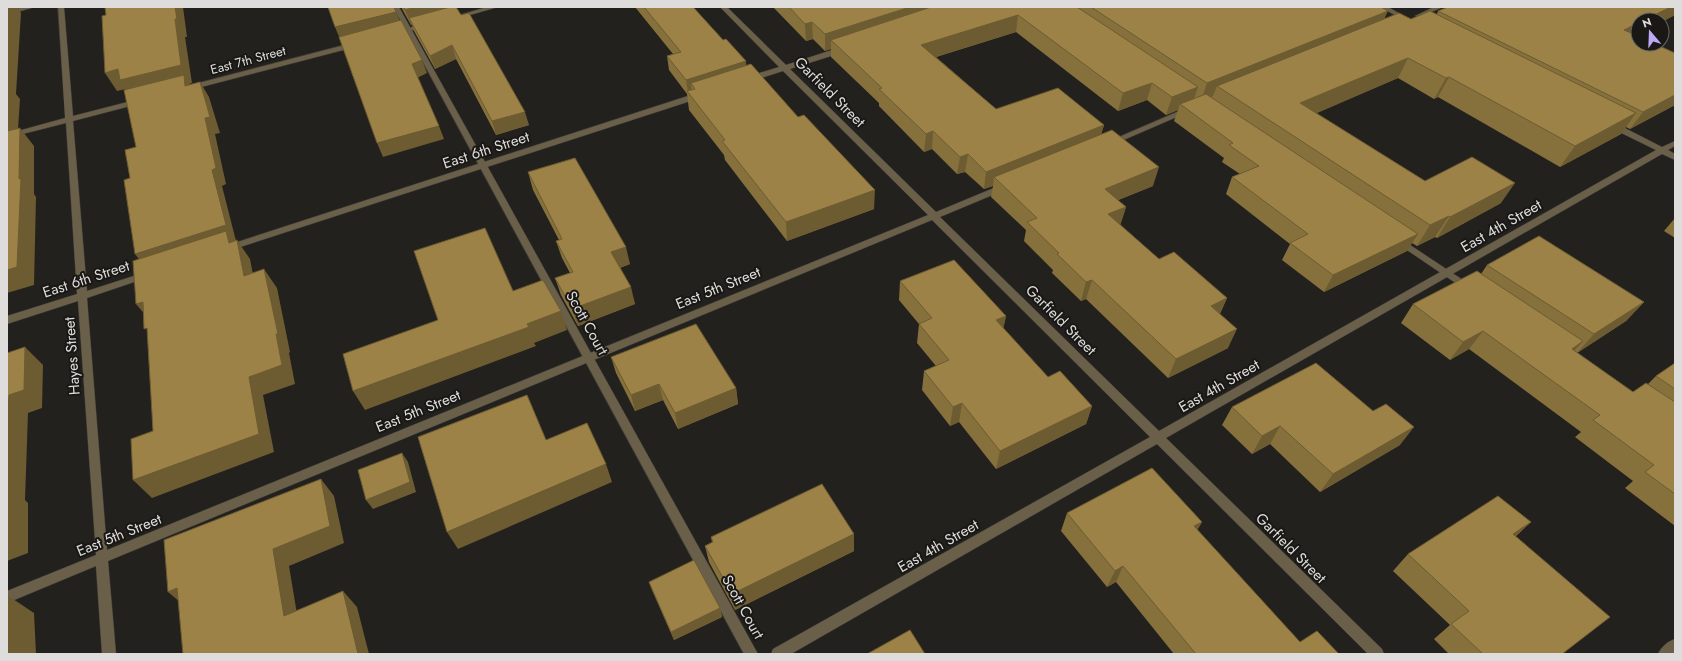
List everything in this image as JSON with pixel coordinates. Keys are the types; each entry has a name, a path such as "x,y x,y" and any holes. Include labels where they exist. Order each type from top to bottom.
{"street":[{"path":"7,13 32,7"},
{"name":"Hayes Street","path":"61,7 109,654"},
{"name":"Scott Court","path":"396,7 751,654"},
{"path":"445,20 495,7"},
{"name":"Garfield Street","path":"723,7 1377,654"},
{"path":"1383,7 1412,22"},
{"path":"1394,26 1412,22 1440,7"},
{"path":"386,36 430,24"},
{"name":"East 7th Street","path":"185,89 363,42"},
{"path":"739,83 852,46"},
{"name":"East 6th Street","path":"219,251 709,92"},
{"path":"7,136 147,99"},
{"path":"1099,147 1200,106"},
{"path":"1606,122 1675,157"},
{"name":"East 4th Street","path":"778,654 1675,144"},
{"name":"East 5th Street","path":"7,597 1013,183"},
{"path":"1389,234 1474,291"},
{"name":"East 6th Street","path":"7,320 158,271"},
{"path":"1665,654 1675,645"}],"building":[{"path":"105,7 175,7 177,19 175,19 181,65 120,80 118,69 105,73 102,16 106,15"},
{"path":"328,7 394,7 396,12 335,27"},
{"path":"404,7 415,7 405,10"},
{"path":"450,7 456,7 461,15 469,13 525,112 492,121 452,45 430,56 409,18"},
{"path":"644,7 693,7 723,40 726,39 746,61 686,80 667,56 681,52"},
{"path":"789,7 910,7 825,34 812,22 805,24"},
{"path":"931,7 1077,7 1198,87 1172,97 1152,83 1123,93 1018,15 921,45 996,109 1058,88 1104,125 986,172 968,154 960,157 933,131 926,134 879,89 882,88 831,40"},
{"path":"1091,7 1381,7 1388,11 1207,83"},
{"path":"1448,7 1671,7 1661,12 1630,12 1630,27 1624,30 1630,33 1630,52 1670,52 1670,51 1675,53 1675,95 1643,112 1438,11"},
{"path":"1430,11 1636,113 1575,146 1449,77 1446,78 1408,58 1300,103 1425,181 1472,157 1515,183 1450,217 1449,216 1430,225 1217,86 1399,13 1411,19"},
{"path":"401,20 422,60 412,64 439,126 377,143 339,37"},
{"path":"751,64 798,117 804,115 875,190 786,222 722,141 725,140 687,91 695,89 691,83"},
{"path":"184,75 185,86 200,82 210,117 205,118 216,168 212,170 226,225 135,254 124,180 130,178 125,150 136,147 124,90"},
{"path":"1206,94 1418,234 1333,275 1290,243 1308,234 1232,177 1259,166 1229,145 1233,143 1180,104"},
{"path":"20,128 19,179 21,178 17,267 7,270 7,131"},
{"path":"1112,130 1159,167 1105,189 1126,207 1108,214 1159,259 1174,252 1227,298 1211,306 1237,329 1176,359 1092,280 1086,282 1057,254 1059,253 1027,222 1037,218 994,177"},
{"path":"575,158 626,247 611,252 631,287 572,309 555,278 573,272 556,241 562,239 528,172"},
{"path":"485,228 513,291 543,280 561,311 527,324 529,327 353,391 343,354 438,320 414,251"},
{"path":"226,231 229,243 237,240 244,276 264,269 278,334 276,334 282,365 249,377 259,434 133,480 131,439 153,431 147,328 144,329 143,302 136,304 133,261"},
{"path":"1539,236 1644,302 1594,334 1487,265"},
{"path":"954,260 1006,316 996,320 1048,377 1060,371 1092,406 1000,451 962,403 953,407 924,371 949,360 919,324 932,318 900,281"},
{"path":"1477,271 1583,341 1572,349 1633,392 1646,383 1675,402 1675,494 1645,472 1654,465 1593,420 1600,415 1483,331 1463,342 1413,304"},
{"path":"696,324 736,388 675,413 659,384 631,395 611,357"},
{"path":"25,347 24,390 9,395 7,429 7,353"},
{"path":"1316,363 1373,411 1386,404 1414,427 1333,474 1280,426 1262,436 1232,407"},
{"path":"1675,363 1675,389 1656,376"},
{"path":"527,395 546,440 587,423 606,464 447,532 418,437"},
{"path":"402,453 410,482 366,500 358,470"},
{"path":"1152,468 1202,522 1194,526 1300,642 1317,631 1339,654 1196,654 1123,566 1115,571 1067,513"},
{"path":"321,479 330,526 273,549 284,616 343,591 358,654 183,654 177,588 168,592 164,540"},
{"path":"822,484 854,534 732,594 705,546 713,542 711,537"},
{"path":"8,486 7,510 7,487"},
{"path":"1498,496 1531,522 1513,534 1610,617 1562,654 1483,654 1451,624 1469,611 1408,554"},
{"path":"694,560 720,608 671,632 649,582"},
{"path":"910,630 925,654 867,654"}]}
